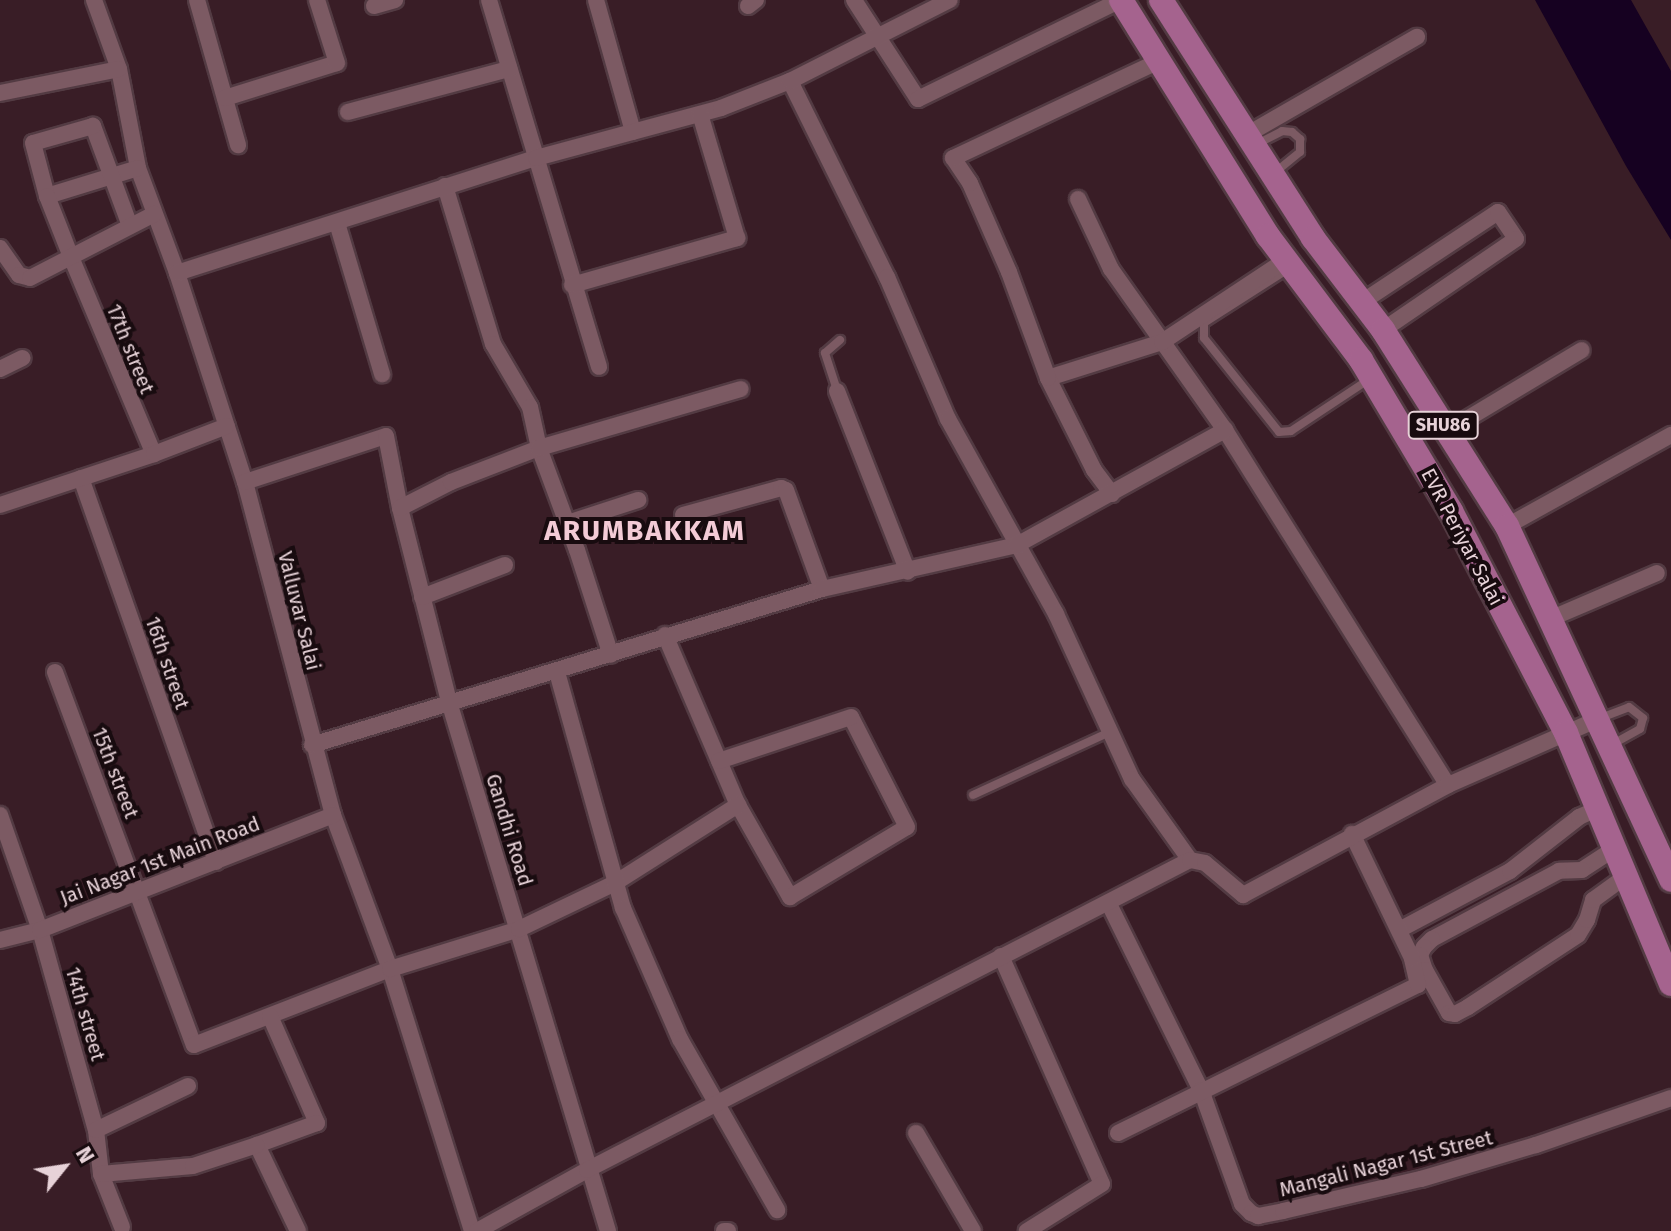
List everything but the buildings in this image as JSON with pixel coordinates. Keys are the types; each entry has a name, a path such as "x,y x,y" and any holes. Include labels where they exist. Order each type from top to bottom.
{"main road":[{"name":"EVR Periyar Salai","path":"1121,0 1289,263 1372,378 1451,511 1566,733 1671,984"},
{"name":"EVR Periyar Salai","path":"1162,1 1313,238 1383,330 1507,526 1671,880"}],"street":[{"name":"Valluvar Salai","path":"94,0 119,69 138,168 177,273 245,482 312,745 333,815 390,969 474,1231"},
{"path":"197,0 238,145"},
{"path":"225,98 337,63 317,0"},
{"path":"374,6 395,0"},
{"path":"489,0 599,367"},
{"path":"596,0 633,132"},
{"path":"854,0 918,99 1121,0"},
{"path":"177,273 536,158 700,114 790,81 950,0"},
{"path":"1251,140 1417,37"},
{"path":"1112,494 1094,470 1048,378 1009,272 970,183 953,158 1159,61"},
{"path":"0,93 119,69"},
{"path":"348,112 509,69"},
{"path":"790,81 887,277 948,419 1056,614 1132,779 1190,860"},
{"path":"572,285 737,238 700,114"},
{"name":"17th street","path":"113,176 93,126 38,139 33,150 71,257 154,454"},
{"path":"47,196 138,168"},
{"path":"113,176 130,226"},
{"path":"445,186 493,344 530,407 539,448 611,655"},
{"path":"1078,199 1111,269 1225,430 1448,785"},
{"path":"1362,302 1498,212 1516,239 1383,330"},
{"path":"0,248 25,279 154,214"},
{"path":"337,223 382,374"},
{"path":"1048,378 1162,342 1289,263"},
{"path":"1447,431 1582,350"},
{"path":"0,369 23,358"},
{"path":"400,508 451,482 539,448 741,389"},
{"path":"837,391 908,572"},
{"path":"0,505 154,454 227,426"},
{"path":"312,745 822,589 1017,545 1225,430"},
{"path":"1507,526 1671,435"},
{"name":"Gandhi Road","path":"245,482 386,436 400,508 450,705 519,929 587,1170 608,1231"},
{"name":"16th street","path":"81,478 216,862"},
{"path":"683,515 786,490 822,589"},
{"path":"567,523 638,500"},
{"path":"422,597 505,565"},
{"path":"1552,618 1657,573"},
{"path":"665,635 719,761 738,805 790,897 907,827 851,717 719,761"},
{"name":"15th street","path":"55,672 194,1045 270,1016"},
{"path":"557,672 615,883 680,1039 777,1210"},
{"path":"474,1231 1190,860 1205,863 1243,895 1448,785 1598,719"},
{"path":"101,1174 193,1166 317,1123 270,1016 390,969 519,929 615,883 738,805"},
{"path":"1399,930 1510,871 1579,817 1599,808"},
{"name":"14th street","path":"0,815 40,930 96,1130 101,1174 122,1227"},
{"name":"Jai Nagar 1st Main Road","path":"0,940 40,930 137,889 216,862 333,815"},
{"path":"1118,1133 1418,985 1412,958 1352,834"},
{"path":"1614,849 1582,870 1559,871 1432,939 1420,955 1449,1013 1455,1014 1468,1007 1578,935 1593,900 1626,876"},
{"name":"Mangali Nagar 1st Street","path":"1109,904 1201,1090 1242,1204 1258,1216 1421,1179 1536,1145 1671,1098"},
{"path":"1001,956 1102,1181 1100,1186 1027,1231"},
{"path":"96,1130 188,1086"},
{"path":"916,1133 973,1231"},
{"path":"257,1145 298,1231"}],"lane":[{"path":"1251,140 1282,131 1292,132 1300,139 1300,152 1273,174"},
{"path":"1289,263 1204,323 1204,338 1279,432 1291,431 1372,378"},
{"path":"837,391 825,353 840,340"},
{"path":"1598,719 1629,707 1643,718 1640,729 1610,746"},
{"path":"973,795 1110,732"}],"shaded area":[{"path":"1535,0 1631,0 1671,71 1671,240 1626,166"}],"district":[{"name":"ARUMBAKKAM","path":"645,531"}]}
